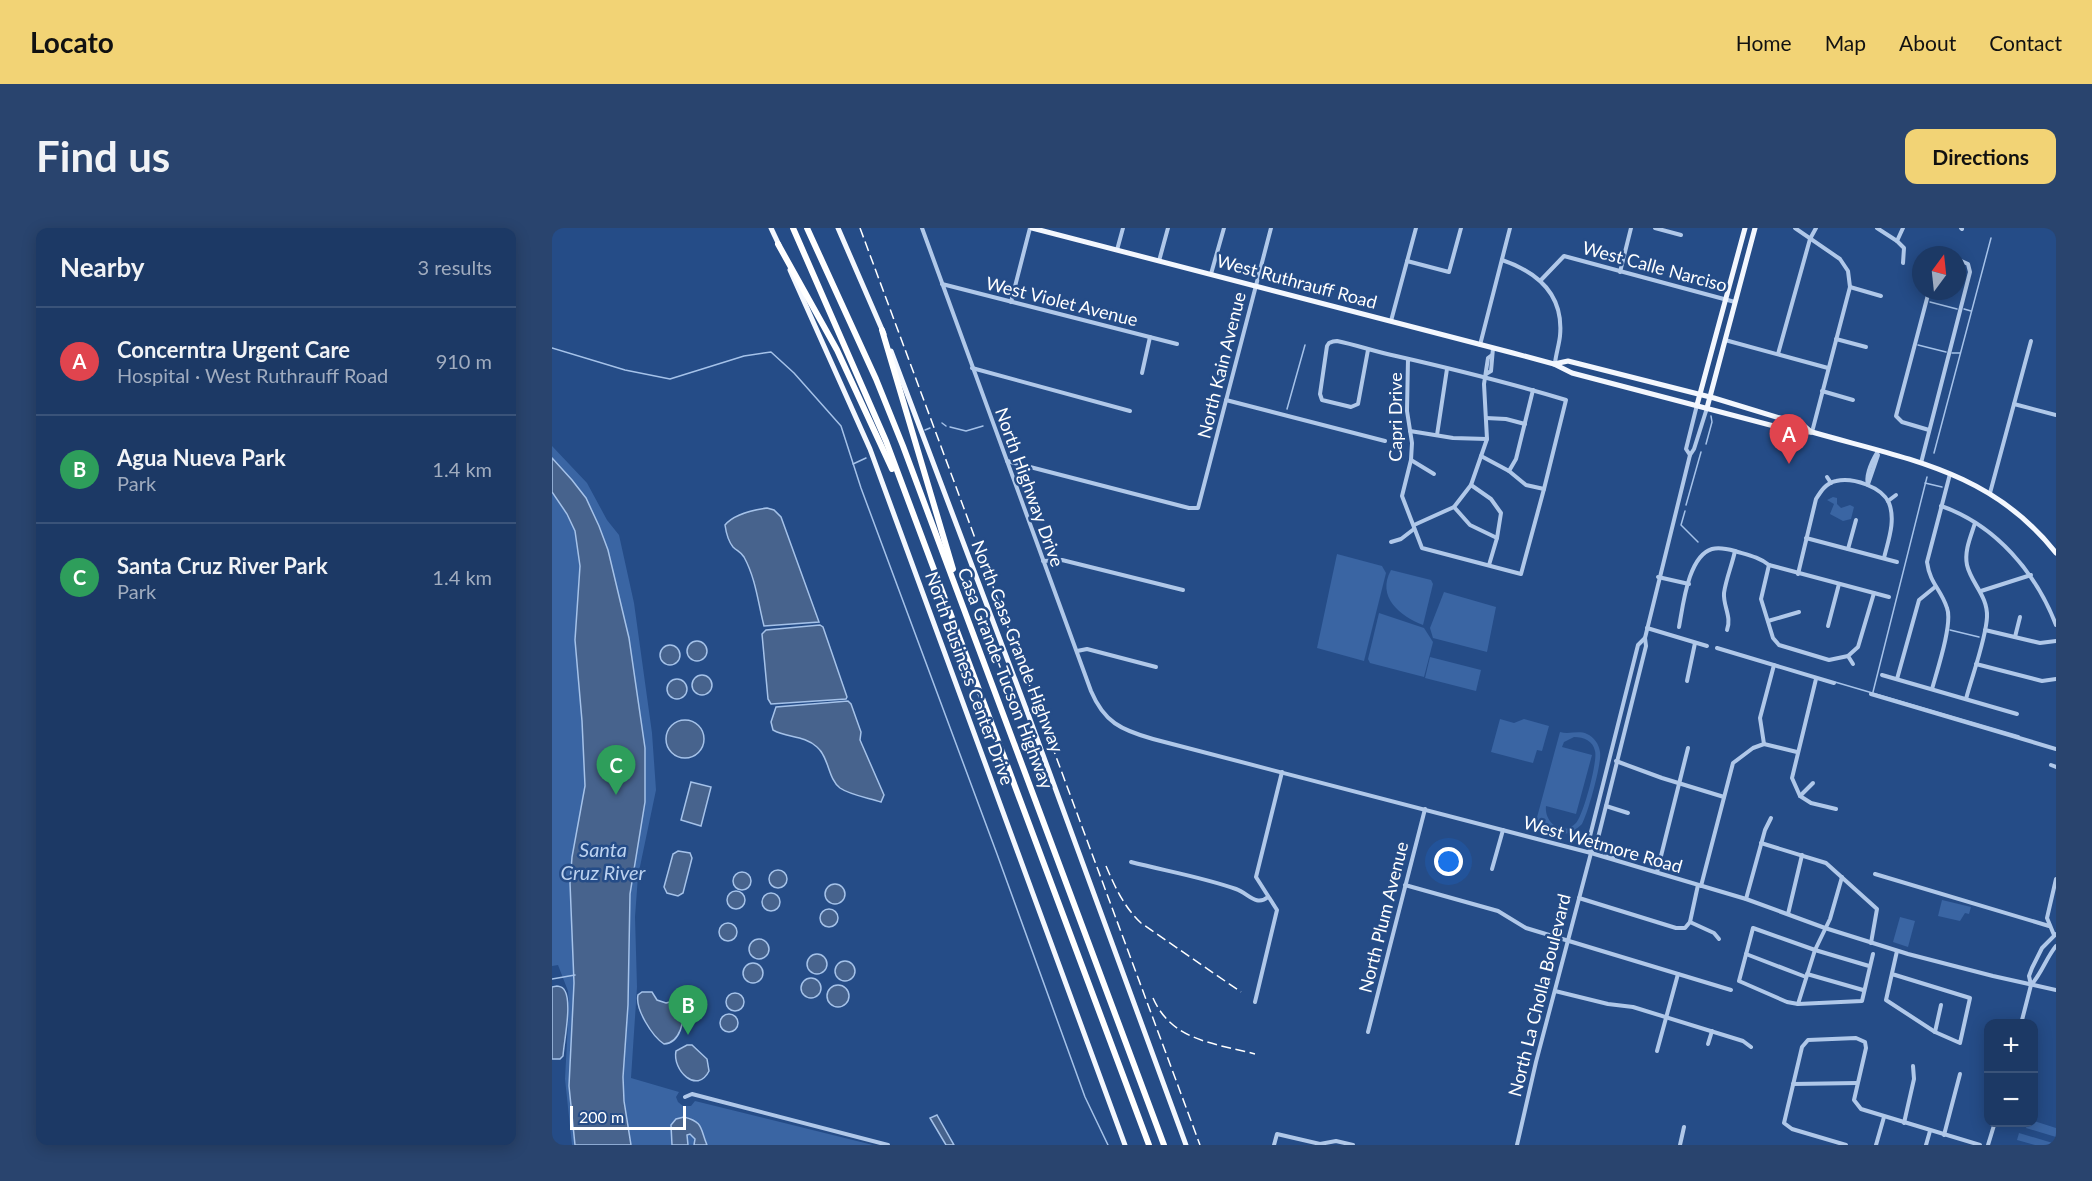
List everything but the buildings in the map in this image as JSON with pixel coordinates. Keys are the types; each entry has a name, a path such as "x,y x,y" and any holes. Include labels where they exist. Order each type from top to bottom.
{"highway":[{"name":"Casa Grande-Tucson Highway","path":"793,228 860,378 912,511 1149,1145"},
{"name":"Casa Grande-Tucson Highway","path":"807,228 876,378 963,604 1164,1145"},
{"path":"778,244 837,350 912,511"},
{"path":"882,330 963,604"}],"main road":[{"name":"North Business Center Drive","path":"771,228 870,449 1125,1145"},
{"name":"North Casa Grande Highway","path":"838,228 882,330 1028,714 1186,1145"},
{"name":"West Ruthrauff Road","path":"1031,228 1554,364 1572,373 1797,432 1812,432 1921,464 1950,474 1990,493 2033,527 2056,553"},
{"name":"North La Cholla Boulevard","path":"1697,405 1745,228"},
{"name":"North La Cholla Boulevard","path":"1707,408 1755,228"},
{"name":"West Ruthrauff Road","path":"1554,364 1568,361 1700,394 1803,424 1812,432"}],"street":[{"name":"North Highway Drive","path":"922,228 1091,690 1103,712 1116,724 1139,735"},
{"path":"1011,302 1031,228"},
{"path":"1117,250 1123,228"},
{"path":"1159,261 1168,228"},
{"path":"1211,274 1224,228"},
{"name":"North Kain Avenue","path":"1007,460 1189,508 1198,508 1271,228"},
{"path":"1391,321 1416,228"},
{"path":"1407,261 1449,272 1461,228"},
{"path":"1480,345 1510,228"},
{"path":"1620,272 1631,228"},
{"path":"1655,228 1681,235"},
{"path":"1795,228 1840,259 1848,271 1850,287 1812,432"},
{"path":"1778,354 1810,238 1816,228"},
{"path":"1877,228 1904,248 1903,263"},
{"path":"1897,241 1903,228"},
{"name":"West Calle Narciso","path":"1542,280 1564,256 1735,302"},
{"path":"1502,261 1523,267 1542,280 1557,305 1561,334 1554,364"},
{"path":"1966,262 1969,263 1970,272 1966,287"},
{"name":"West Violet Avenue","path":"941,284 1177,344"},
{"path":"1850,287 1881,296"},
{"path":"1927,300 1896,418 1929,430"},
{"path":"1921,464 1963,300"},
{"path":"1142,373 1150,337"},
{"path":"1836,339 1866,347"},
{"path":"1368,350 1356,407 1319,400 1327,346 1331,340 1447,369 1486,376 1566,400 1544,489 1526,485 1509,471 1481,456"},
{"path":"1725,340 1828,368"},
{"path":"1990,493 2031,342"},
{"path":"1391,542 1401,539 1414,527 1454,507 1471,485 1487,439 1484,384 1494,360 1493,348"},
{"name":"Capri Drive","path":"1408,359 1407,411 1411,460 1402,496 1422,548 1521,574 1544,489"},
{"path":"972,368 1130,411"},
{"path":"1437,435 1447,369"},
{"path":"1509,471 1516,459 1533,390"},
{"path":"1822,391 1853,400"},
{"path":"1226,400 1385,441"},
{"path":"2014,404 2056,415"},
{"name":"North La Cholla Boulevard","path":"1690,455 1686,449 1697,405"},
{"name":"North La Cholla Boulevard","path":"1591,853 1590,840 1638,645 1644,638 1647,628 1690,455 1707,408"},
{"path":"1486,418 1506,419 1525,424"},
{"path":"1410,431 1487,439"},
{"path":"1868,485 1867,480 1872,462 1878,451"},
{"path":"1411,460 1434,474"},
{"path":"1932,689 1950,616 1929,573 1927,562 1950,474"},
{"path":"1827,477 1831,483"},
{"path":"1797,574 1816,499 1831,483 1847,480 1868,485 1882,493 1888,501 1892,521 1884,558"},
{"path":"1471,485 1491,499 1501,513 1489,565"},
{"path":"1888,501 1896,495"},
{"path":"1941,506 1975,523 2013,553 2041,591 2056,625"},
{"path":"1454,507 1470,525 1497,538"},
{"path":"1848,549 1856,519"},
{"path":"1966,699 1987,616 1981,591 1970,576 1966,563 1966,553 1975,523"},
{"path":"1806,538 1897,562"},
{"path":"1703,545 1707,552"},
{"path":"1678,627 1693,566 1712,549 1735,551 1797,574 1889,597"},
{"path":"1727,630 1730,622 1724,593 1735,551"},
{"path":"1044,561 1062,560 1183,590"},
{"path":"1769,565 1761,599 1773,638 1779,645 1829,660 1848,656 1858,647 1874,593"},
{"path":"1981,591 2031,575"},
{"path":"1658,577 1689,585"},
{"path":"1828,626 1839,584"},
{"path":"1898,679 1919,600 1935,587"},
{"path":"1768,621 1799,612"},
{"path":"2015,637 2020,617"},
{"path":"1647,628 1707,646"},
{"path":"1985,630 2040,643 2056,641"},
{"name":"North La Cholla Boulevard","path":"1517,1145 1579,898 1591,853 1597,842 1646,646 1644,638"},
{"path":"1687,681 1695,643"},
{"path":"1717,648 1834,683"},
{"path":"1077,651 1087,649 1156,667"},
{"path":"1848,656 1852,664"},
{"path":"1976,664 2042,681 2056,679"},
{"path":"1764,744 1760,718 1774,665"},
{"path":"1881,675 2017,714"},
{"path":"1816,679 1792,778 1800,796 1811,803 1836,810"},
{"path":"1871,694 2056,749"},
{"name":"West Wetmore Road","path":"1139,735 1591,853 1746,899 1897,951 2056,990"},
{"path":"1579,898 1676,928 1685,928 1690,922 1732,763 1753,748 1764,744 1797,752"},
{"path":"1656,872 1688,748"},
{"path":"1610,759 1679,784 1724,797"},
{"path":"1255,1002 1276,910 1256,877 1282,772"},
{"path":"1800,796 1813,783"},
{"path":"1606,806 1628,813"},
{"name":"North Plum Avenue","path":"1368,1032 1425,809"},
{"path":"1746,899 1761,843 1772,818"},
{"path":"1492,869 1503,830"},
{"path":"1597,842 1600,849 1615,860"},
{"path":"1761,843 1827,863 1877,909 1871,943"},
{"path":"1788,914 1802,855"},
{"path":"1131,862 1222,884 1244,892 1257,901 1263,901 1268,897"},
{"path":"1875,874 2049,926"},
{"path":"1798,1004 1815,950 1830,919 1842,877"},
{"path":"2022,1019 2031,985 2029,976 2032,968 2042,948 2055,934 2047,918 2056,879"},
{"path":"1405,885 1498,910 1526,928 1731,990"},
{"path":"1690,922 1714,933 1719,939"},
{"path":"1869,966 1753,928 1739,981 1787,1002 1798,1004 1862,1001 1873,954"},
{"path":"2031,985 2038,978 2046,959 2056,946"},
{"path":"1892,974 1970,998 1960,1043 1935,1032 1886,1000 1897,951"},
{"path":"1746,954 1807,976 1863,990"},
{"path":"1657,1051 1678,974"},
{"path":"1555,991 1608,1004 1633,1007 1743,1041 1751,1047"},
{"path":"1935,1032 1941,1005"},
{"path":"1708,1044 1712,1031"},
{"path":"1846,1145 1792,1129 1783,1124 1802,1047 1806,1040 1865,1039 1866,1048 1854,1100 1856,1105 1884,1117 1980,1145"},
{"path":"1904,1123 1914,1078 1913,1066"},
{"path":"1944,1135 1960,1074"},
{"path":"1793,1084 1857,1083"},
{"path":"685,1097 692,1094 888,1145"},
{"path":"1876,1145 1884,1117"},
{"path":"1680,1145 1684,1127"},
{"path":"1989,1145 1994,1127"},
{"path":"1926,1145 1930,1131"},
{"path":"1274,1145 1278,1134 1320,1144 1336,1141 1353,1145"}],"shaded area":[{"path":"552,446 587,483 607,520 619,535 634,603 652,733 656,790 638,876 635,917 637,987 631,1078 679,1092 676,1097 683,1106 691,1106 695,1101 873,1145 572,1145 565,1079 568,991 558,965 552,966"},
{"path":"1837,498 1837,504 1841,508 1850,505 1854,507 1851,519 1843,521 1830,514 1834,504 1827,500"},
{"path":"1337,554 1382,566 1386,573 1364,661 1317,648"},
{"path":"1391,570 1431,580 1433,584 1423,625 1399,611 1388,597 1387,580"},
{"path":"1444,592 1496,607 1487,652 1433,638 1430,628"},
{"path":"1379,613 1424,628 1433,642 1424,677 1370,663 1368,659"},
{"path":"1430,657 1481,670 1476,691 1425,678"},
{"path":"1500,719 1514,723 1524,719 1549,726 1542,751 1537,750 1533,763 1491,752"},
{"path":"1560,732 1580,732 1590,735 1597,744 1600,758 1588,810 1582,824 1563,834 1536,821","holes":["1574,737 1588,740 1595,751 1595,757 1586,800 1579,818 1576,823 1566,829 1551,823 1546,806 1576,814 1592,755 1562,747 1564,742"]},
{"path":"1942,900 1971,907 1969,914 1965,913 1960,921 1938,916"},
{"path":"1900,917 1915,921 1908,947 1893,942"},
{"path":"2038,1122 2056,1128 2056,1137 2026,1128 2038,1127"},
{"path":"2019,1133 2056,1145 2035,1145 2017,1140"}],"water":[{"name":"Santa Cruz River","path":"552,458 586,498 608,550 629,638 645,748 645,802 630,894 628,1005 623,1077 624,1101 631,1145 575,1145 569,1086 574,983 570,883 572,857 585,786 575,640 580,566 575,531 552,492"},
{"path":"767,508 774,510 781,517 819,622 764,626 751,574 744,557 730,542 725,525 739,515"},
{"path":"820,625 823,627 846,699 771,704 768,699 762,634 766,630"},
{"path":"697,641 704,644 707,651 704,658 697,661 690,658 687,651 690,644"},
{"path":"670,645 677,648 680,655 677,662 670,665 663,662 660,655 663,648"},
{"path":"702,675 709,678 712,685 709,692 702,695 695,692 692,685 695,678"},
{"path":"677,679 684,682 687,689 684,696 677,699 670,696 667,689 670,682"},
{"path":"848,701 861,732 860,740 884,795 881,802 840,788 817,747 807,740 773,730 771,722 776,707"},
{"path":"685,720 698,726 704,739 698,752 685,758 672,752 666,739 672,726"},
{"path":"691,782 711,787 701,826 681,820"},
{"path":"678,851 690,853 692,858 683,893 678,896 667,893 664,887 673,854"},
{"path":"774,870 782,870 787,875 785,886 774,888 769,883 769,875"},
{"path":"738,872 746,872 751,877 749,888 738,890 733,885 733,877"},
{"path":"835,884 842,887 845,894 842,901 835,904 828,901 825,894 828,887"},
{"path":"732,891 740,891 745,896 743,907 732,909 727,904 727,896"},
{"path":"767,893 775,893 780,898 778,909 767,911 762,906 762,898"},
{"path":"825,909 833,909 838,914 836,925 825,927 820,922 820,914"},
{"path":"724,923 732,923 737,928 735,939 724,941 719,936 719,928"},
{"path":"759,939 766,942 769,949 766,956 759,959 752,956 749,949 752,942"},
{"path":"817,954 824,957 827,964 824,971 817,974 810,971 807,964 810,957"},
{"path":"841,961 849,961 855,967 855,975 849,981 841,981 835,975 835,967"},
{"path":"753,963 760,966 763,973 760,980 753,983 746,980 743,973 746,966"},
{"path":"811,978 818,981 821,988 818,995 811,998 804,995 801,988 804,981"},
{"path":"838,985 846,988 849,996 846,1004 838,1007 830,1004 827,996 830,988"},
{"path":"557,986 565,991 568,1013 563,1056 560,1059 552,1059 552,987"},
{"path":"642,992 652,992 657,1000 666,1003 678,1002 684,1006 680,1030 670,1043 664,1044 659,1040 645,1022 638,1001 638,995"},
{"path":"731,993 739,993 744,998 742,1009 731,1011 726,1006 726,998"},
{"path":"725,1014 733,1014 738,1019 736,1030 725,1032 720,1027 720,1019"},
{"path":"692,1045 707,1059 709,1071 704,1078 698,1081 686,1077 678,1066 676,1051"},
{"path":"937,1115 954,1145 946,1145 930,1118"},
{"path":"684,1117 698,1124 707,1145 694,1145 695,1139 690,1134 687,1135 688,1145 672,1145 671,1125 676,1119"}],"waterway":[{"path":"1934,453 1991,238"},
{"path":"1930,302 1957,309"},
{"path":"1964,309 1971,311"},
{"path":"1287,409 1305,345"},
{"path":"1918,345 1946,352"},
{"path":"552,348 625,370 670,379 744,356 771,352 794,373 841,426 861,488 1085,1097 1108,1145"},
{"path":"1952,353 1960,353"},
{"path":"1706,444 1712,422 1711,416"},
{"path":"942,423 946,426"},
{"path":"950,427 966,431 983,426"},
{"path":"925,430 930,428"},
{"path":"1686,505 1701,452"},
{"path":"853,464 866,458"},
{"path":"1873,692 1927,477"},
{"path":"1925,483 1942,487"},
{"path":"1685,511 1681,525 1698,542"},
{"path":"1950,630 1979,637"},
{"path":"1835,682 2019,736"},
{"path":"552,979 575,975"}],"railway":[{"path":"860,228 1200,1145"},
{"path":"1106,866 1125,903 1141,923 1241,992"},
{"path":"1153,998 1161,1012 1183,1032 1210,1043 1255,1054"}],"place":[{"name":"Concerntra Urgent Care","path":"1789,464"},
{"name":"Santa Cruz River Park","path":"616,795"},
{"name":"Agua Nueva Park","path":"688,1035"}]}
